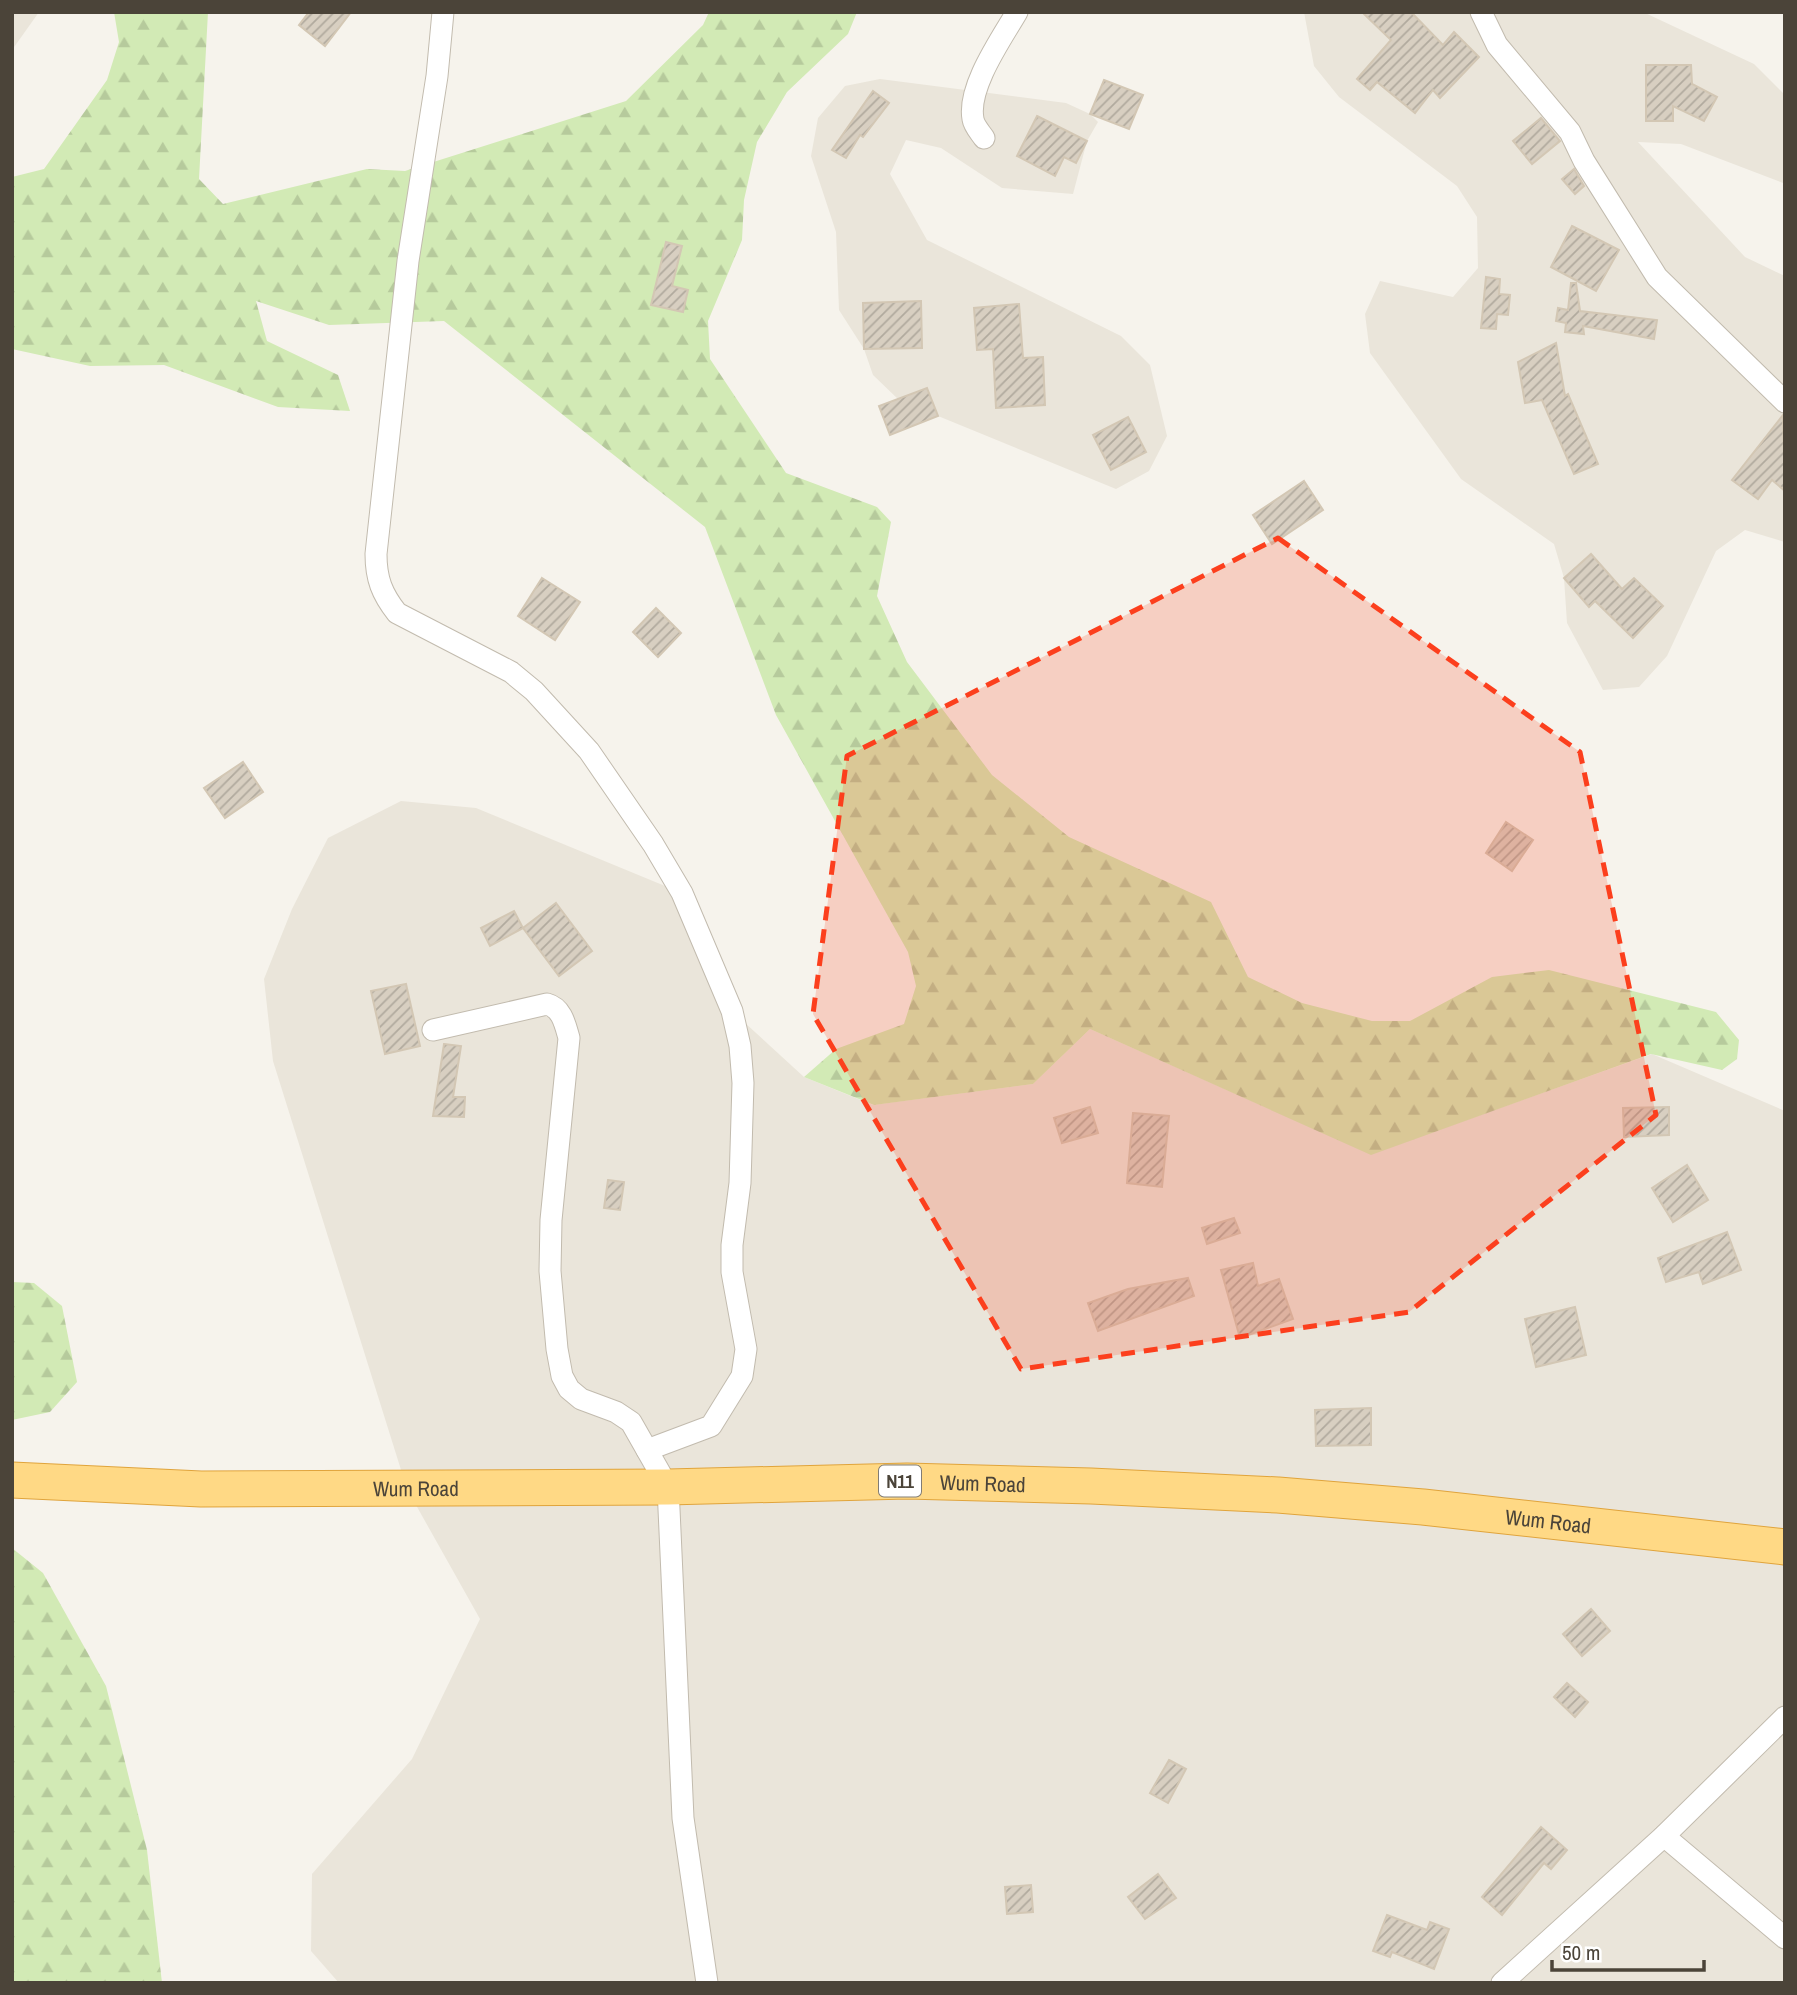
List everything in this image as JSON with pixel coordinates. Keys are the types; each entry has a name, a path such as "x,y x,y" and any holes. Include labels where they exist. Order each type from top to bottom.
{"highway":[{"name":"Wum Road","path":"12,1480 201,1489 668,1487 907,1481 1091,1486 1278,1495 1423,1507 1785,1547"}],"street":[{"path":"443,12 437,76 408,261 376,554 376,576 384,596 397,613 510,672 534,691 589,751 653,844 682,893 732,1011 740,1046 743,1083 740,1183 732,1258 746,1349 742,1376 711,1426 647,1450"},
{"path":"984,138 973,122 972,107 987,63 1017,12"},
{"path":"1481,12 1497,45 1570,132 1584,161 1657,277 1785,402"},
{"path":"433,1030 547,1004 556,1008 564,1020 569,1038 550,1271 562,1376 569,1389 581,1399 608,1408 631,1422 668,1487 683,1818 707,1983"},
{"path":"1502,1983 1664,1836 1785,1717"},
{"path":"1664,1836 1785,1938"}],"highlighted area":[{"path":"1278,538 1580,752 1656,1115 1409,1312 1021,1369 813,1014 847,756"}],"shaded area":[{"path":"12,12 39,12 12,50"},
{"path":"1304,12 1643,12 1754,64 1785,95 1783,183 1681,144 1638,142 1745,257 1785,276 1785,542 1745,530 1716,551 1667,656 1639,687 1603,690 1567,623 1564,578 1554,544 1461,479 1370,353 1365,314 1380,281 1453,297 1478,268 1477,217 1457,186 1339,97 1314,66"},
{"path":"880,79 1066,103 1090,114 1098,122 1087,141 1073,194 1002,188 941,148 906,140 890,174 927,240 1121,336 1150,365 1167,436 1149,471 1116,489 899,400 873,375 864,349 839,310 836,232 811,156 818,118 845,86"},
{"path":"401,801 476,808 682,893 732,1011 804,1077 873,1105 1033,1084 1090,1029 1371,1154 1652,1054 1785,1111 1785,1983 339,1983 311,1951 312,1874 412,1759 480,1619 407,1489 273,1061 264,979 292,909 328,838"}],"green space":[{"path":"114,12 208,12 199,179 223,204 367,169 405,171 626,101 703,25 709,12 857,12 848,34 787,92 757,142 744,200 742,240 708,321 710,359 786,473 877,507 891,522 877,596 907,662 992,775 1069,837 1211,902 1248,977 1302,1003 1372,1021 1410,1021 1492,977 1549,970 1716,1012 1739,1040 1737,1059 1722,1070 1651,1054 1371,1155 1090,1029 1033,1084 874,1105 804,1077 836,1049 904,1024 916,986 908,952 776,715 705,527 444,321 329,325 256,301 267,341 338,375 350,411 278,407 164,365 90,366 12,349 12,177 44,169 107,80 119,42"},
{"path":"12,1282 34,1283 62,1306 77,1382 50,1412 12,1420"},
{"path":"12,1548 43,1573 106,1686 147,1850 162,1983 12,1983"}],"building":[{"path":"309,12 351,12 325,46 299,25"},
{"path":"1362,12 1411,12 1443,45 1454,32 1479,57 1440,98 1433,90 1415,113 1377,82 1370,90 1357,79 1391,40"},
{"path":"1646,65 1691,65 1692,84 1717,97 1704,121 1673,106 1673,121 1646,121"},
{"path":"1104,80 1143,95 1129,129 1090,114"},
{"path":"873,91 889,103 863,137 860,135 846,158 832,150"},
{"path":"1037,116 1087,141 1076,163 1064,157 1055,176 1017,156"},
{"path":"1541,118 1560,141 1532,164 1513,141"},
{"path":"1574,169 1584,186 1575,194 1562,179"},
{"path":"1572,226 1619,250 1596,291 1551,267"},
{"path":"666,242 682,246 672,286 688,290 683,312 651,305"},
{"path":"1486,277 1500,279 1499,294 1510,295 1508,315 1497,314 1496,329 1481,328"},
{"path":"1571,283 1576,283 1580,311 1657,320 1654,339 1583,326 1584,334 1565,332 1566,323 1556,321 1558,308 1568,310"},
{"path":"921,301 922,348 864,349 863,303"},
{"path":"1019,304 1023,358 1043,357 1045,405 996,408 993,349 977,350 974,308"},
{"path":"1556,343 1565,396 1568,394 1598,464 1574,474 1542,400 1525,403 1518,362"},
{"path":"927,388 938,416 890,435 879,406"},
{"path":"1783,415 1785,491 1772,480 1758,499 1732,480"},
{"path":"1128,417 1146,452 1111,470 1093,435"},
{"path":"1304,481 1323,510 1272,544 1253,515"},
{"path":"1591,554 1622,589 1634,578 1663,606 1633,638 1595,601 1589,607 1564,578"},
{"path":"542,578 580,602 555,640 518,616"},
{"path":"656,608 681,633 658,657 633,632"},
{"path":"243,762 263,792 225,818 204,788"},
{"path":"1506,822 1533,840 1512,871 1486,853"},
{"path":"556,903 592,951 559,976 523,928"},
{"path":"514,911 523,928 490,946 481,928"},
{"path":"406,984 420,1046 385,1054 371,991"},
{"path":"444,1044 461,1046 453,1097 465,1097 464,1117 433,1116"},
{"path":"1090,1107 1098,1133 1062,1143 1054,1118"},
{"path":"1669,1107 1669,1135 1624,1137 1623,1108"},
{"path":"1133,1113 1169,1116 1162,1187 1127,1183"},
{"path":"1687,1165 1708,1200 1673,1222 1652,1188"},
{"path":"608,1180 624,1182 620,1210 604,1208"},
{"path":"1234,1218 1240,1233 1207,1244 1202,1228"},
{"path":"1727,1232 1741,1270 1703,1284 1699,1272 1666,1282 1658,1258"},
{"path":"1253,1263 1258,1286 1279,1279 1293,1319 1240,1338 1221,1270"},
{"path":"1188,1278 1194,1296 1098,1331 1088,1303 1128,1289"},
{"path":"1575,1307 1586,1355 1536,1367 1525,1319"},
{"path":"1371,1408 1371,1445 1316,1446 1315,1410"},
{"path":"1591,1609 1610,1631 1582,1656 1563,1634"},
{"path":"1567,1683 1588,1702 1575,1717 1554,1697"},
{"path":"1169,1760 1186,1769 1168,1803 1150,1793"},
{"path":"1541,1827 1567,1850 1551,1869 1544,1863 1502,1915 1482,1897"},
{"path":"1158,1874 1176,1898 1145,1919 1128,1897"},
{"path":"1031,1885 1033,1912 1007,1914 1005,1887"},
{"path":"1387,1915 1427,1930 1430,1922 1449,1929 1434,1969 1392,1952 1390,1957 1373,1951"}]}
